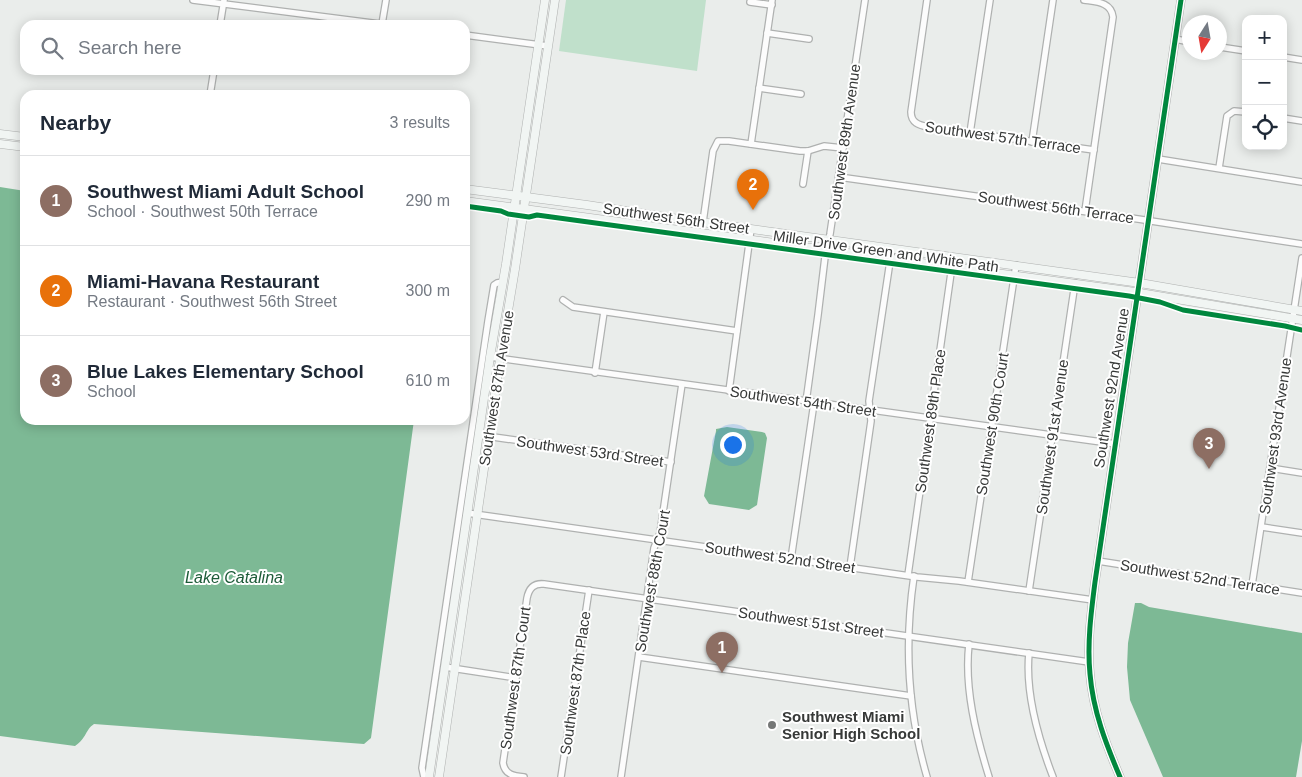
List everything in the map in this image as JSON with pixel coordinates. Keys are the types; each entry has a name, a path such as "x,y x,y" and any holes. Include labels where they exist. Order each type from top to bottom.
{"main road":[{"name":"Southwest 87th Avenue","path":"429,777 445,667 452,586 467,513 545,0"},
{"name":"Southwest 87th Avenue","path":"439,777 488,436 555,0"},
{"path":"0,134 20,136"},
{"path":"0,144 20,146"},
{"name":"Southwest 56th Street","path":"470,191 1016,265 1140,283 1298,310"},
{"name":"Southwest 56th Street","path":"470,202 1075,283 1302,320"},
{"path":"503,282 507,284 511,295"},
{"path":"452,586 466,588"}],"street":[{"path":"193,0 224,2 350,20"},
{"path":"385,20 386,0"},
{"name":"Southwest 89th Avenue","path":"806,402 826,249 839,177 865,0"},
{"name":"Southwest 57th Terrace","path":"927,0 910,114 914,122 922,126 1094,150"},
{"path":"970,133 990,0"},
{"path":"1032,142 1053,0"},
{"path":"1084,0 1102,3 1112,10 1113,20 1084,211"},
{"name":"Southwest 92nd Avenue","path":"1120,777 1104,737 1094,704 1089,662 1090,635 1098,561 1181,0"},
{"path":"221,20 224,2"},
{"path":"750,2 772,3 751,144"},
{"path":"767,33 809,39"},
{"path":"470,36 548,46"},
{"path":"1175,40 1182,41"},
{"path":"1227,47 1242,50"},
{"path":"1287,58 1302,60"},
{"path":"211,90 213,75"},
{"path":"759,88 801,94"},
{"path":"1219,168 1225,122 1230,113 1242,112"},
{"path":"1287,119 1302,121"},
{"path":"703,222 713,151 718,141 729,140 808,151 824,146 843,148"},
{"path":"803,184 808,151"},
{"path":"1158,159 1302,182"},
{"name":"Southwest 56th Terrace","path":"839,177 1149,220 1302,244"},
{"path":"729,391 751,229"},
{"path":"850,567 870,431 869,401 892,248"},
{"name":"Southwest 93rd Avenue","path":"1252,585 1292,319 1298,310 1302,258"},
{"name":"Southwest 90th Court","path":"968,582 1016,265"},
{"name":"Southwest 89th Place","path":"927,777 914,719 911,696 909,636 911,576 952,266"},
{"name":"Southwest 87th Avenue","path":"424,777 422,768 452,586 493,288 496,284 503,282"},
{"name":"Southwest 91st Avenue","path":"1029,591 1075,283"},
{"path":"563,300 573,307 738,331"},
{"path":"595,373 604,312"},
{"name":"Southwest 54th Street","path":"490,358 1116,444"},
{"name":"Southwest 88th Court","path":"621,777 654,548 660,533 682,384"},
{"path":"791,559 814,403"},
{"name":"Southwest 53rd Street","path":"479,435 671,462"},
{"path":"1270,468 1302,473"},
{"name":"Southwest 52nd Street","path":"467,513 1093,600"},
{"path":"1262,527 1302,533"},
{"name":"Southwest 52nd Terrace","path":"1098,561 1302,593"},
{"name":"Southwest 51st Street","path":"532,586 544,584 589,590 1089,662"},
{"name":"Southwest 87th Court","path":"524,777 513,775 506,770 503,763 527,598 532,586"},
{"name":"Southwest 87th Place","path":"561,777 589,590"},
{"path":"969,644 968,661 971,701 978,739 989,777"},
{"path":"1029,652 1028,669 1032,706 1040,739 1053,777"},
{"path":"638,657 911,696"},
{"path":"445,667 516,678"}],"shaded area":[{"path":"566,0 706,0 697,71 559,51"}],"water":[{"name":"Lake Catalina","path":"0,187 20,190 20,425 413,425 371,738 364,744 94,724 75,746 0,736"},
{"path":"727,427 762,432 765,433 767,438 757,505 749,510 709,504 704,496 716,429"},
{"path":"1135,603 1302,633 1302,741 1296,777 1163,777 1130,700 1127,667 1128,643"}],"cycle path":[{"path":"1120,777 1105,740 1094,701 1089,663 1090,628 1095,582 1181,0"},
{"name":"Miller Drive Green and White Path","path":"470,207 529,217 537,215 1129,296 1160,302 1183,310 1302,330"}],"place":[{"name":"Miami-Havana Restaurant","path":"753,210"},
{"name":"Blue Lakes Elementary School","path":"1209,469"},
{"name":"Southwest Miami Adult School","path":"722,673"},
{"name":"Southwest Miami Senior High School","path":"772,725"}]}
